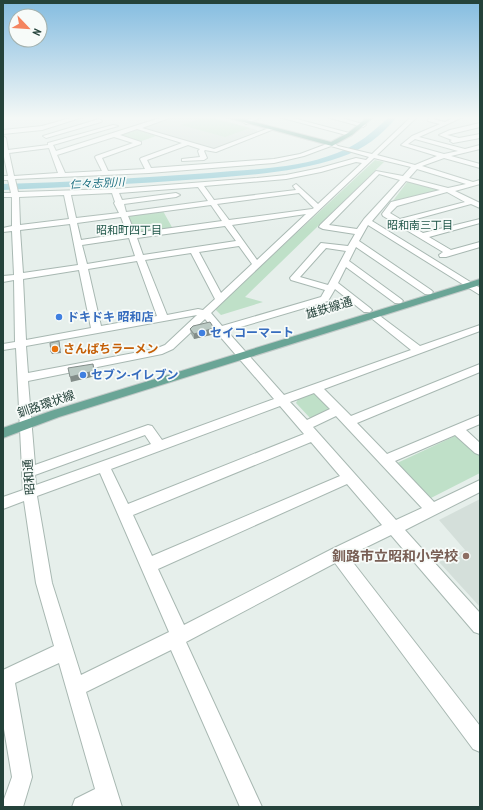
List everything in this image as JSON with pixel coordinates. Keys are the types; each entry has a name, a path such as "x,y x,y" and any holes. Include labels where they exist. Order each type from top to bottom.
{"main road":[{"name":"雄鉄線通","path":"370,312 466,283 480,275"},
{"name":"雄鉄線通","path":"370,312 398,301 428,292 466,283 480,282"},
{"name":"釧路環状線","path":"3,433 25,421 55,414 241,352 370,312"},
{"path":"3,425 25,421"}],"street":[{"name":"昭和通","path":"6,155 11,188 10,229 19,277 25,421 30,494 44,583 109,800"},
{"path":"54,155 62,175"},
{"path":"104,155 98,157 106,174"},
{"path":"149,155 145,156 143,159 149,171"},
{"path":"188,168 184,160 204,158 203,155"},
{"path":"214,155 219,158 279,160 301,155"},
{"path":"11,188 62,175 106,174 188,168 225,155"},
{"path":"367,155 417,166 478,183"},
{"path":"439,155 480,166"},
{"path":"220,330 325,299 359,232 367,221 417,166 448,155"},
{"path":"3,178 11,188 67,193 115,191 286,177 321,170 371,156"},
{"path":"23,378 158,352 169,347 371,156"},
{"path":"462,161 474,158"},
{"path":"359,232 323,227 378,172 448,190 480,206"},
{"path":"286,177 301,191 316,209"},
{"path":"450,253 386,214 394,204 478,183"},
{"path":"200,185 257,265"},
{"path":"171,187 183,206"},
{"path":"115,191 118,203 163,318"},
{"path":"10,229 301,191"},
{"path":"67,193 97,330"},
{"path":"118,203 176,195"},
{"path":"398,222 472,202"},
{"path":"77,243 316,209"},
{"path":"367,221 480,292"},
{"path":"423,236 480,221"},
{"path":"3,279 240,243"},
{"path":"429,259 480,244"},
{"path":"418,350 370,312 332,286 294,278 324,245 353,246 428,292"},
{"path":"194,250 220,299"},
{"path":"345,262 398,301"},
{"path":"3,347 198,312 205,313 241,352 480,626"},
{"path":"3,503 480,328"},
{"path":"348,422 480,368"},
{"path":"316,388 433,510"},
{"path":"125,512 309,431 337,411"},
{"path":"386,460 480,419"},
{"path":"29,472 148,429 159,446"},
{"path":"456,429 480,450"},
{"path":"104,467 149,565 178,637 251,807"},
{"path":"149,565 350,477"},
{"path":"75,687 178,637 381,532 394,528 433,510 480,486"},
{"path":"337,554 480,742"},
{"path":"12,807 22,777 4,679 64,651"},
{"path":"83,807 109,800"}],"shaded area":[{"name":"釧路市立昭和小学校","path":"480,499 480,607 439,562 465,550 439,520"}],"green space":[{"path":"375,160 384,162 245,297 263,302 221,315 215,309"},
{"path":"408,181 440,190 392,202"},
{"path":"163,211 173,229 135,234 127,215"},
{"path":"315,393 331,411 311,419 296,403 298,399"},
{"path":"457,435 480,456 480,473 429,499 395,464"}],"building":[{"path":"210,322 214,328 194,334 190,329 193,326"},
{"name":"さんぱちラーメン","path":"59,341 60,350 51,352 50,343"},
{"path":"93,364 94,371 70,377 68,368"}],"waterway":[{"name":"仁々志別川","path":"3,187 175,178 279,169 320,161 339,155"}],"place":[{"name":"ドキドキ 昭和店","path":"59,317"},
{"name":"セイコーマート","path":"202,333"},
{"name":"さんぱちラーメン","path":"55,349"},
{"name":"セブン-イレブン","path":"83,375"},
{"name":"釧路市立昭和小学校","path":"466,556"}],"district":[{"name":"昭和南三丁目","path":"420,225"},
{"name":"昭和町四丁目","path":"129,230"}]}
